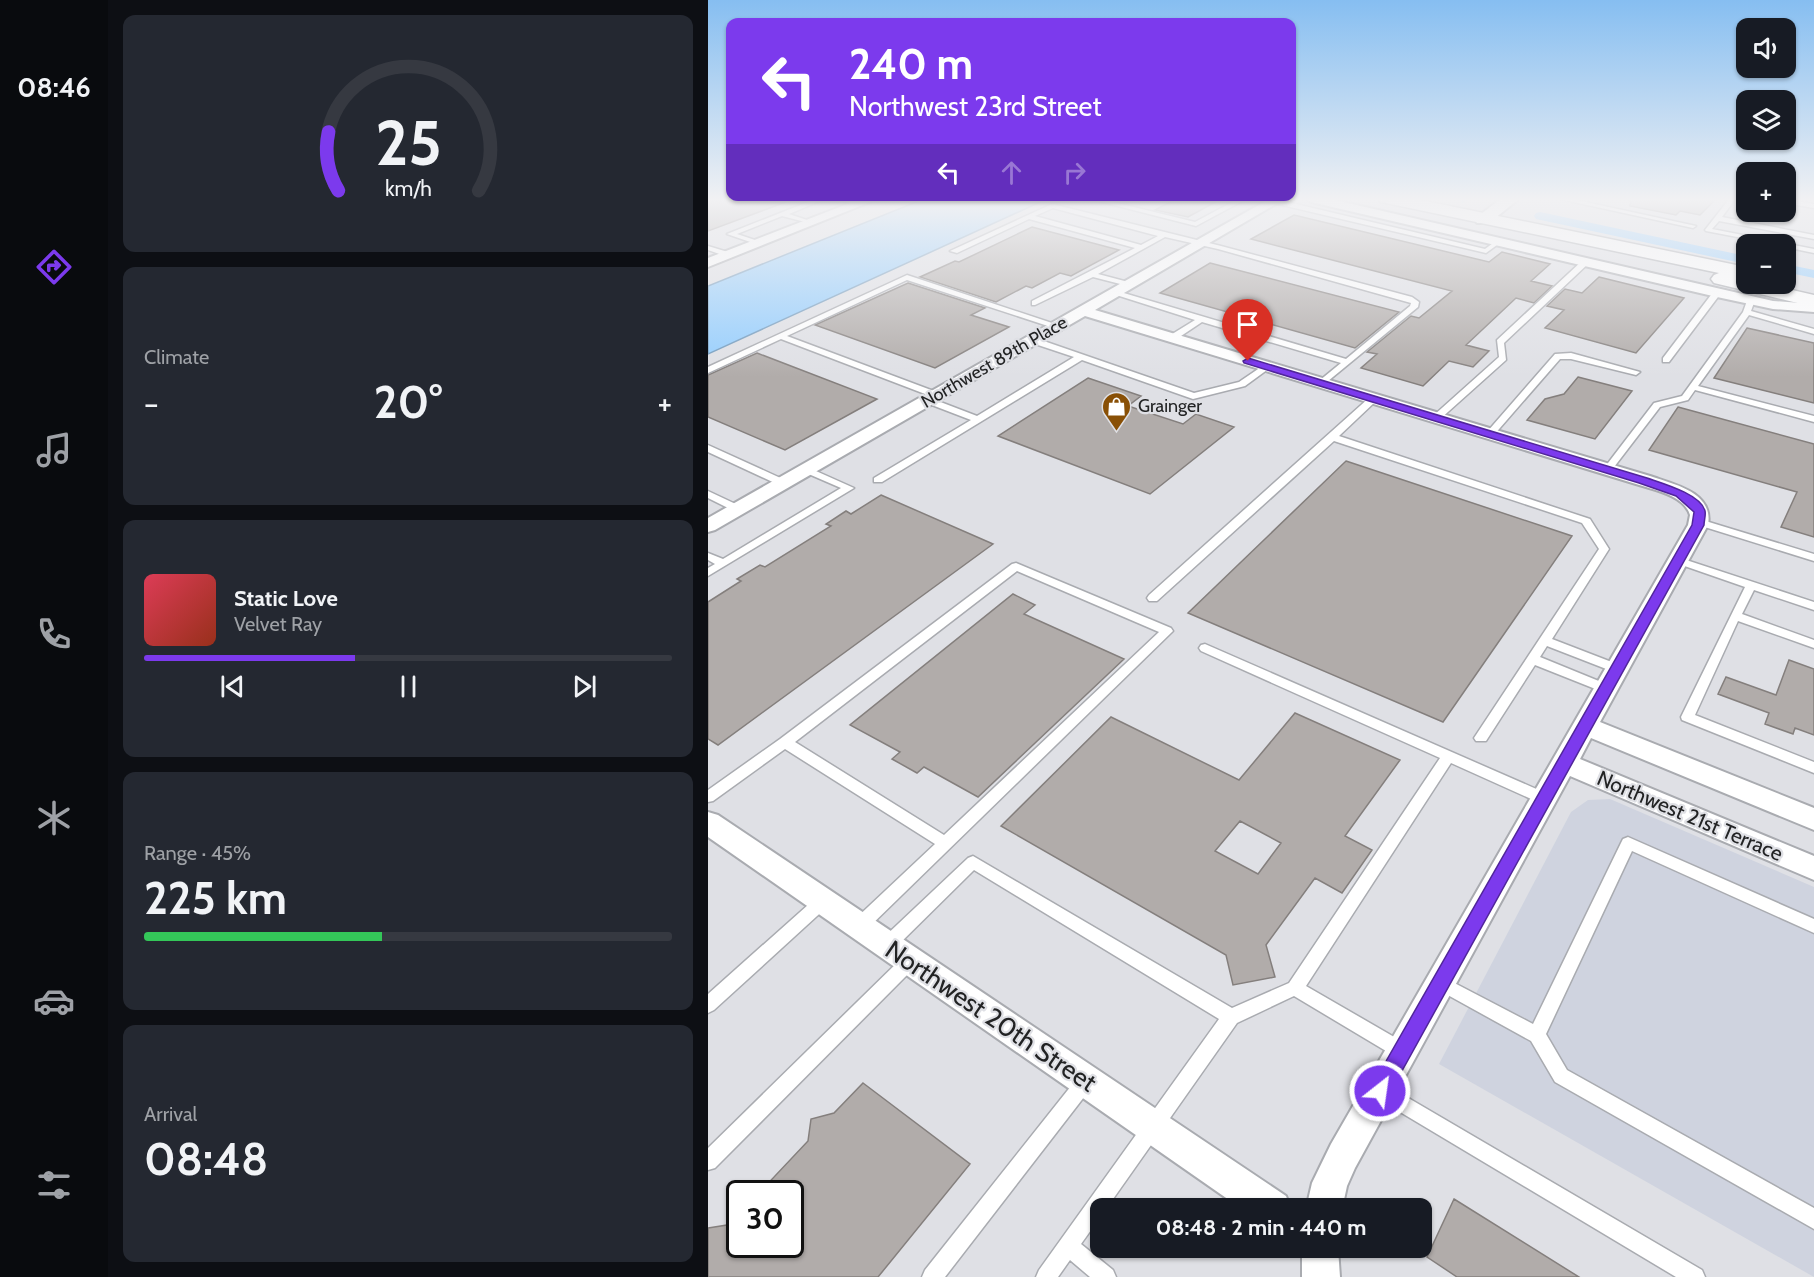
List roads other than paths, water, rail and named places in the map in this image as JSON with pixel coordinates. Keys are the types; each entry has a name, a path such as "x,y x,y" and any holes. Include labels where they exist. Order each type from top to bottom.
{"main road":[{"path":"1633,258 1814,299"},
{"path":"1670,258 1736,271"},
{"path":"1796,288 1814,299"}],"street":[{"name":"Northwest 89th Place","path":"708,526 1175,258"},
{"path":"1567,258 1717,293 1749,306 1814,299"},
{"path":"1083,311 1608,470 1680,494 1697,506 1700,512 1699,522 1566,763 1343,1156 1330,1183 1327,1198"},
{"name":"Northwest 21st Terrace","path":"1586,726 1814,819"},
{"name":"Northwest 21st Terrace","path":"1566,763 1814,868"},
{"name":"Northwest 20th Street","path":"708,823 1257,1198"},
{"path":"1320,1258 1321,1277"}],"lane":[{"path":"1035,303 1122,258"},
{"path":"1255,258 1398,296 1415,303 1414,307 1322,383"},
{"path":"1436,418 1503,358 1500,342 1586,262"},
{"path":"1092,274 1129,285"},
{"path":"708,370 907,277 1057,326"},
{"path":"1114,293 1346,362"},
{"path":"1666,360 1717,293"},
{"path":"1608,470 1657,405 1685,398 1749,306 1814,332"},
{"path":"1172,338 1201,319"},
{"path":"780,336 931,398 978,420"},
{"path":"1032,340 1193,396 1242,384 1267,367"},
{"path":"1490,434 1558,356 1571,356 1636,372"},
{"path":"878,480 1081,357"},
{"path":"1693,387 1814,419"},
{"path":"1153,598 1374,399"},
{"path":"1332,438 1586,521 1604,549 1481,738"},
{"path":"708,448 783,483"},
{"path":"708,573 849,489 807,470"},
{"path":"708,494 738,509"},
{"path":"1699,522 1814,558"},
{"path":"708,556 723,564"},
{"path":"1677,560 1814,606"},
{"path":"708,797 785,742 1016,566 1167,631 858,927"},
{"path":"1751,585 1687,717 1814,768"},
{"path":"1735,616 1814,644"},
{"path":"1545,641 1612,679"},
{"path":"1205,648 1545,799"},
{"path":"1533,659 1612,679"},
{"path":"785,742 946,844"},
{"path":"1046,1277 1231,1017 1295,988 1449,756"},
{"path":"1537,1035 1628,843 1814,926"},
{"path":"708,1161 898,953 973,862 1231,1017"},
{"path":"708,1005 823,902"},
{"path":"1441,983 1537,1035 1561,1076 1814,1219"},
{"path":"1295,988 1403,1051"},
{"path":"932,1277 1086,1080"},
{"path":"1380,1091 1695,1277"},
{"path":"1068,1246 1106,1277"}],"water":[{"path":"778,258 919,258 708,354 708,286"}],"waterway":[{"path":"1796,270 1814,274"}],"place":[{"name":"Grainger","path":"1117,432"}]}
